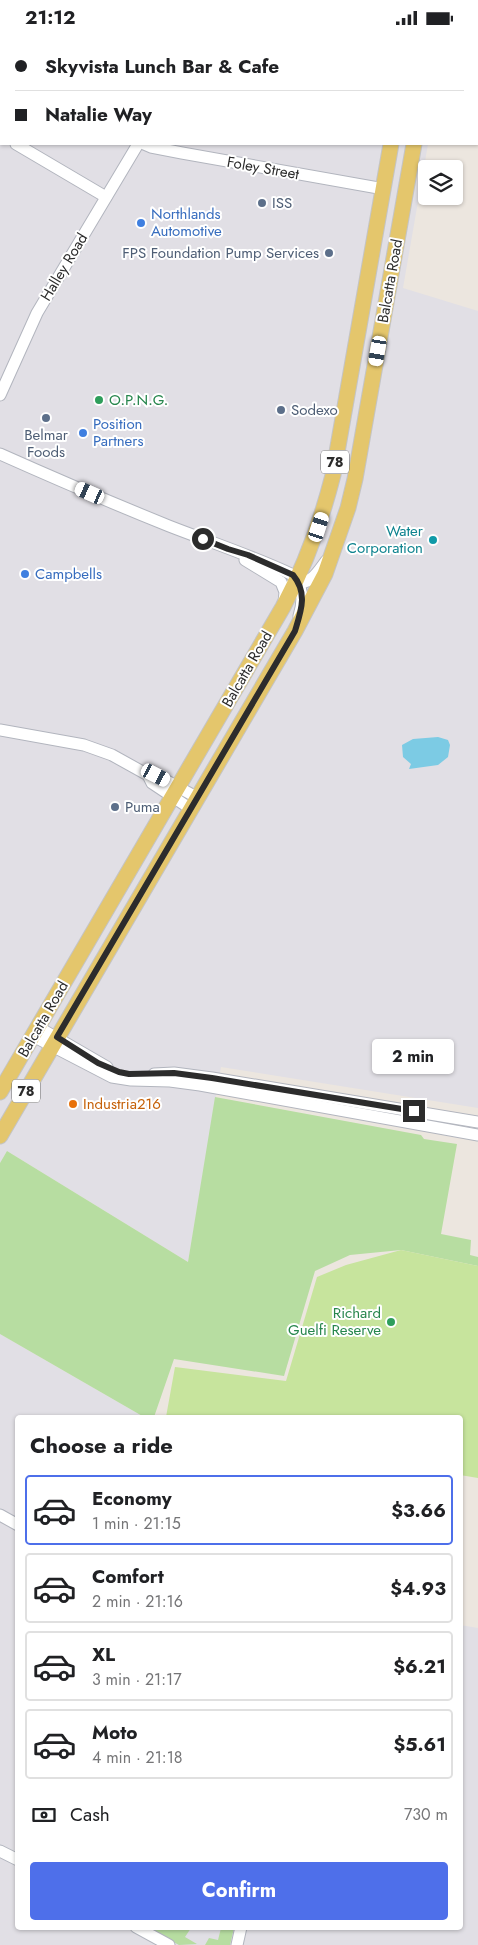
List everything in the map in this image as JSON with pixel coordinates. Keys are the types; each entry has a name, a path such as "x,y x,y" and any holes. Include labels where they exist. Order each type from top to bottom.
{"main road":[{"name":"Balcatta Road","path":"0,1092 284,607 293,581 305,565 324,511 333,475 391,145"},
{"name":"Balcatta Road","path":"0,1136 195,804 320,586 335,549 355,479 414,145"}],"street":[{"path":"18,145 106,197"},
{"name":"Halley Road","path":"0,395 36,313 137,145"},
{"name":"Foley Street","path":"146,145 384,189"},
{"path":"0,454 127,509 228,549 293,581 304,584 315,576 335,549"},
{"path":"293,581 302,594 302,606 295,631"},
{"path":"0,730 97,749 148,775 152,783 176,792 195,804"},
{"path":"35,1032 119,1072 135,1074 174,1073 212,1078 478,1123"},
{"path":"54,1042 112,1077 200,1085 478,1135"},
{"path":"0,1515 15,1523"},
{"path":"0,1851 15,1858"},
{"path":"142,1930 169,1945"},
{"path":"237,1945 240,1930"}],"shaded area":[{"path":"0,145 428,145 425,160 418,160 418,202 403,288 478,311 478,1108 221,1067 188,1262 7,1151 0,1163"},
{"path":"0,1334 141,1415 15,1415 15,1930 463,1930 463,1626 478,1628 478,1945 0,1945"}],"green space":[{"path":"215,1097 421,1135 424,1139 457,1144 441,1234 471,1240 470,1255 478,1257 478,1266 401,1250 350,1255 315,1271 284,1376 174,1359 155,1415 141,1415 0,1334 0,1163 7,1151 188,1262"},
{"name":"Richard Guelfi Reserve","path":"401,1250 478,1266 478,1478 463,1476 463,1415 166,1415 175,1367 286,1381 317,1277 346,1265"},
{"path":"152,1930 190,1930 185,1937 197,1944 179,1945"},
{"path":"220,1930 234,1930 230,1945 205,1945 209,1938 218,1940"}],"water":[{"path":"438,737 448,740 450,745 448,757 438,765 409,769 411,764 403,757 402,745 413,739"}],"place":[{"name":"ISS","path":"262,203"},
{"name":"Northlands Automotive","path":"141,223"},
{"name":"FPS Foundation Pump Services","path":"329,253"},
{"name":"O.P.N.G.","path":"99,400"},
{"name":"Sodexo","path":"281,410"},
{"name":"Belmar Foods","path":"46,418"},
{"name":"Position Partners","path":"83,433"},
{"name":"Water Corporation","path":"433,540"},
{"name":"Campbells","path":"25,574"},
{"name":"Puma","path":"115,807"},
{"name":"Industria216","path":"73,1104"},
{"name":"Richard Guelfi Reserve","path":"391,1322"}],"route":[{"path":"203,539 248,555 293,575 302,594 302,606 295,631 57,1037 98,1063 119,1072 129,1074 174,1073 212,1078 414,1111"}]}
